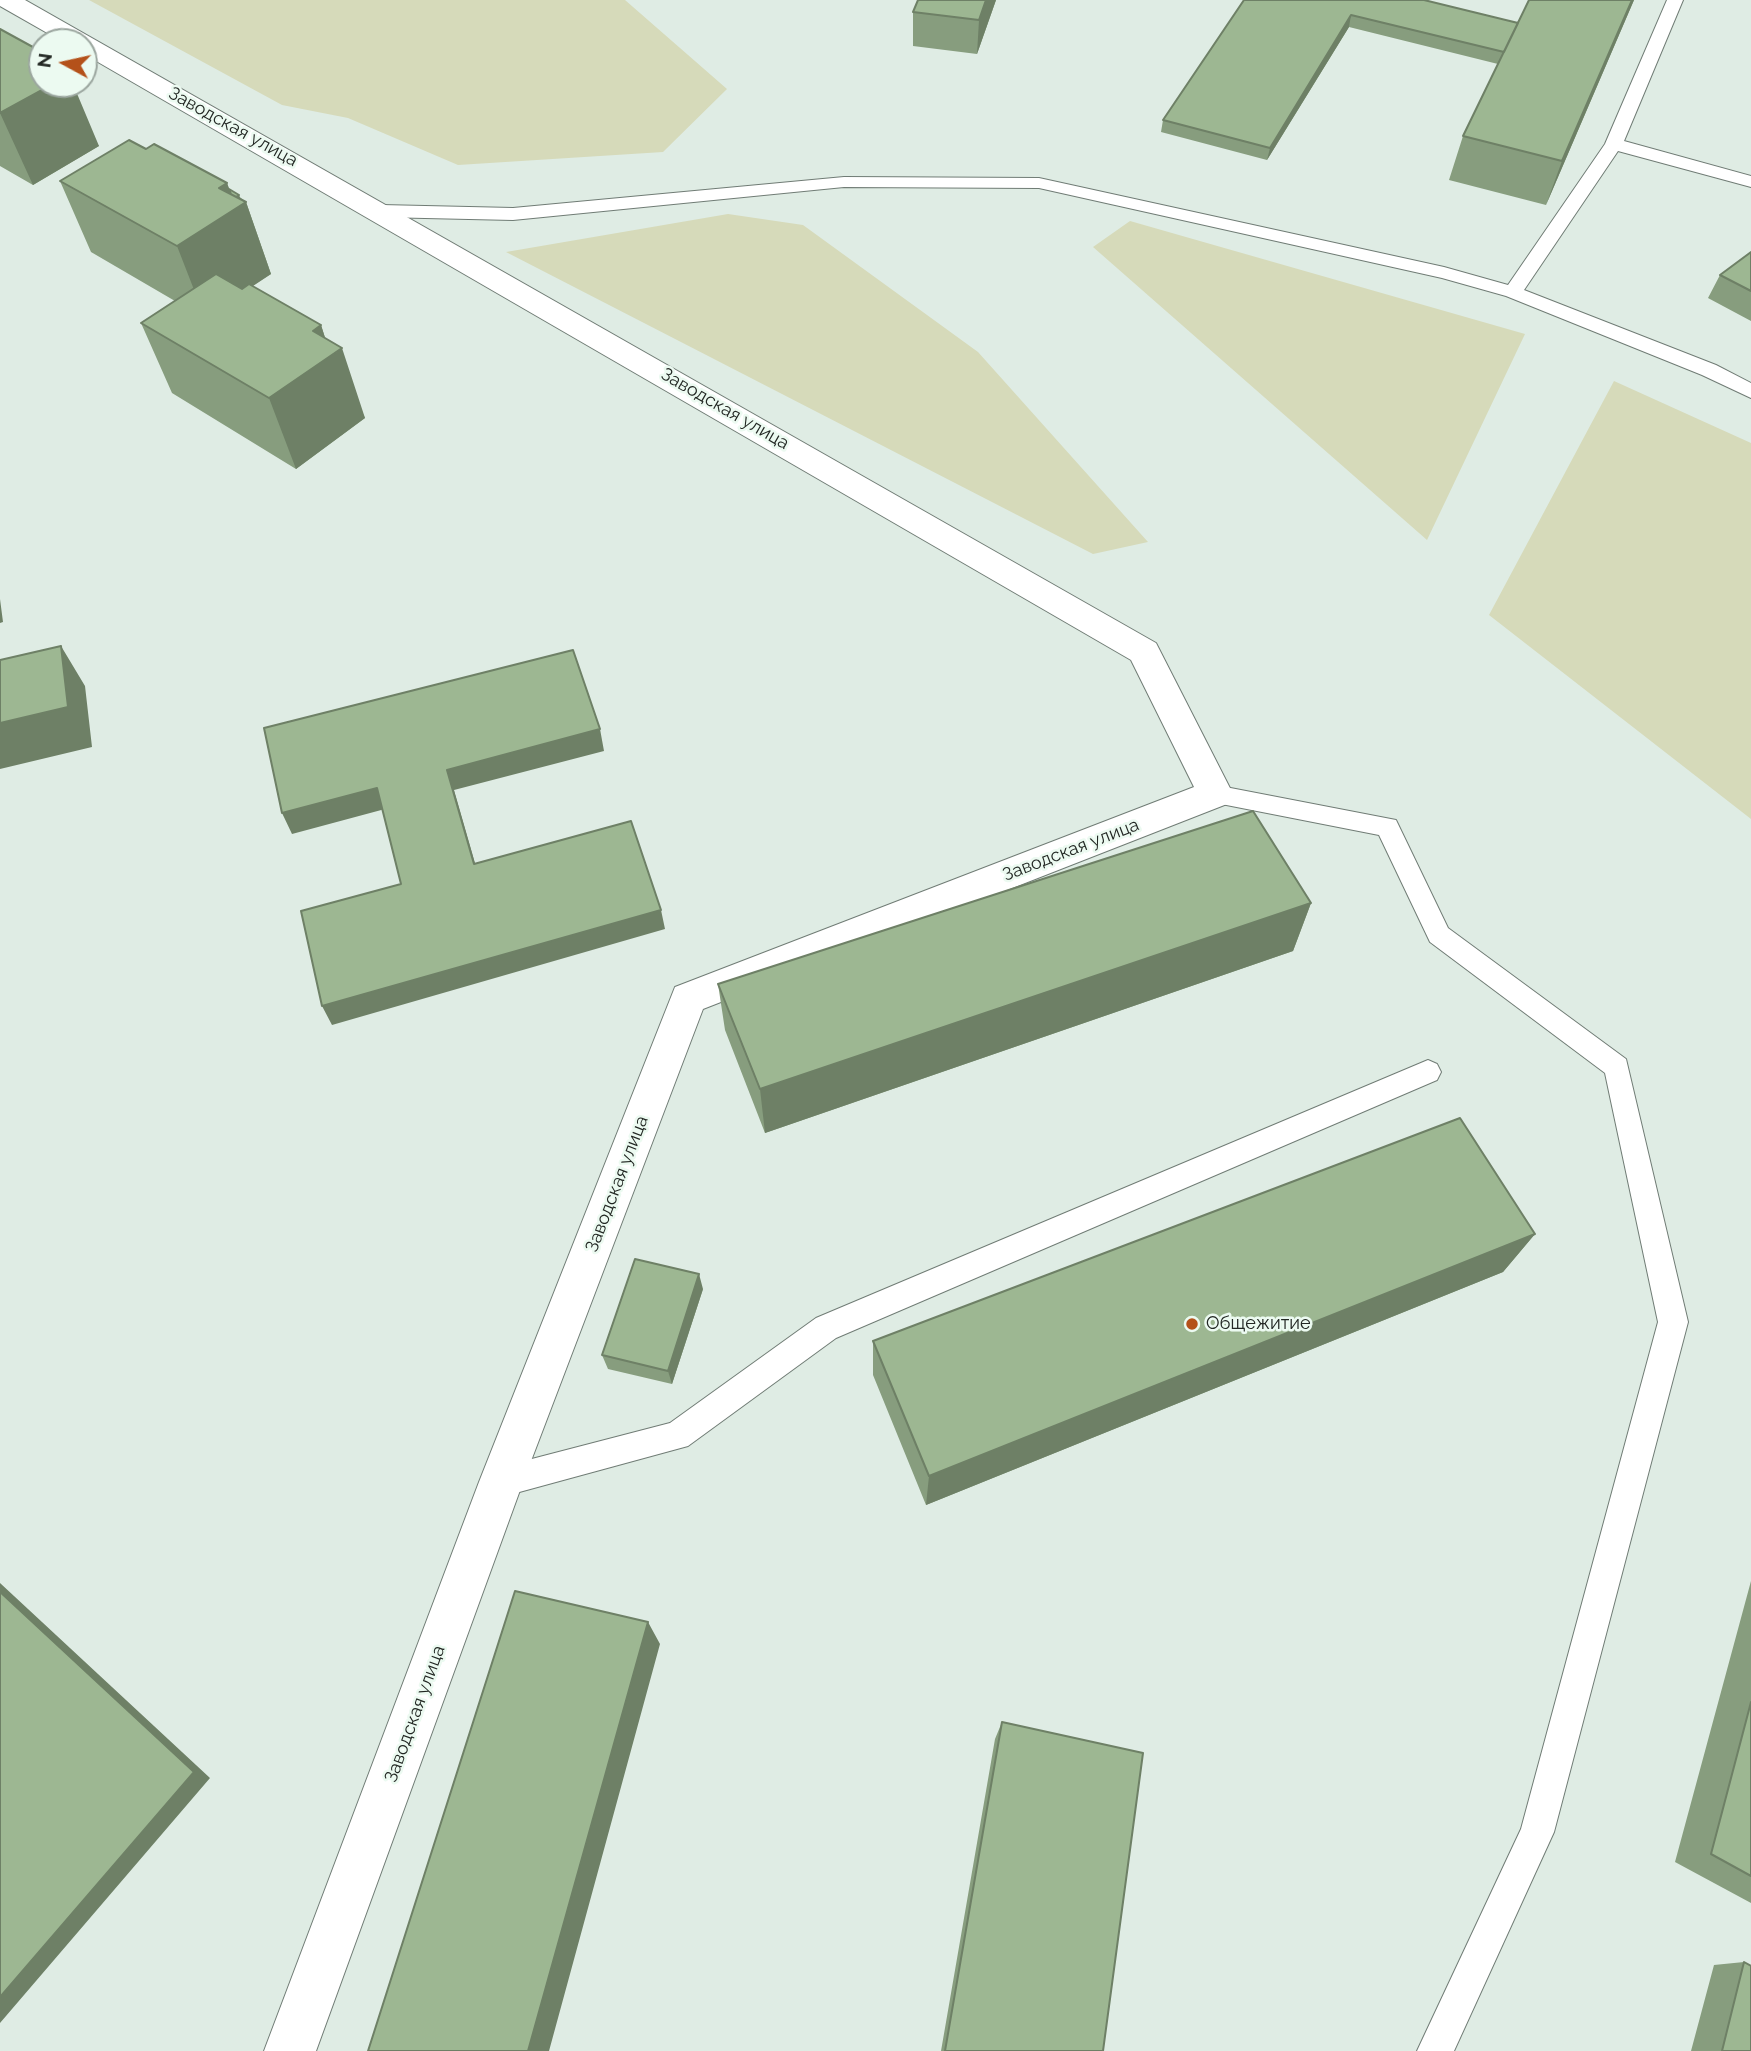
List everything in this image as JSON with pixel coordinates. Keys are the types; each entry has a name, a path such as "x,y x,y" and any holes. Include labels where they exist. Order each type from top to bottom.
{"street":[{"name":"Заводская улица","path":"7,0 56,28"},
{"name":"Заводская улица","path":"98,51 381,211 1144,652 1214,794 688,998 501,1482 290,2051"}],"lane":[{"path":"1513,292 1614,144 1675,0"},
{"path":"1614,144 1751,182"},
{"path":"381,211 513,214 844,182 1039,183 1444,273 1513,292 1709,370 1751,391"},
{"path":"1214,794 1387,827 1439,934 1617,1067 1673,1322 1537,1832 1435,2051"},
{"path":"501,1482 677,1436 826,1328 1428,1072"}],"green space":[{"path":"89,0 625,0 727,89 663,152 458,165 348,118 282,105"},
{"path":"728,214 803,225 978,352 1148,542 1093,554 506,252"},
{"path":"1130,221 1525,334 1427,540 1093,247"},
{"path":"1614,381 1751,443 1751,819 1489,615"}],"building":[{"path":"918,0 986,0 979,20 913,12"},
{"path":"1244,0 1424,0 1518,23 1504,52 1351,15 1270,148 1163,120"},
{"path":"1529,0 1632,0 1562,161 1463,136"},
{"path":"0,29 28,44 28,98 0,113"},
{"path":"129,140 146,149 154,144 227,183 219,188 246,202 177,246 60,181"},
{"path":"1751,252 1751,291 1720,275"},
{"path":"216,274 242,289 249,284 321,325 313,331 342,348 269,398 141,323"},
{"path":"61,646 68,707 0,723 0,660"},
{"path":"573,650 600,729 447,770 474,864 631,821 661,910 322,1006 301,911 401,884 377,788 282,813 264,728"},
{"path":"1253,811 1311,903 760,1089 718,984"},
{"name":"Общежитие","path":"1460,1118 1535,1234 929,1476 873,1341"},
{"path":"635,1259 699,1274 668,1371 602,1355"},
{"path":"515,1591 648,1622 528,2051 368,2051"},
{"path":"0,1592 194,1772 0,1997"},
{"path":"1751,1702 1751,1876 1711,1854"},
{"path":"1002,1722 1143,1753 1103,2051 945,2051"},
{"path":"1744,1962 1751,1966 1751,2051 1722,2051"}],"place":[{"name":"Общежитие","path":"1192,1324"}]}
